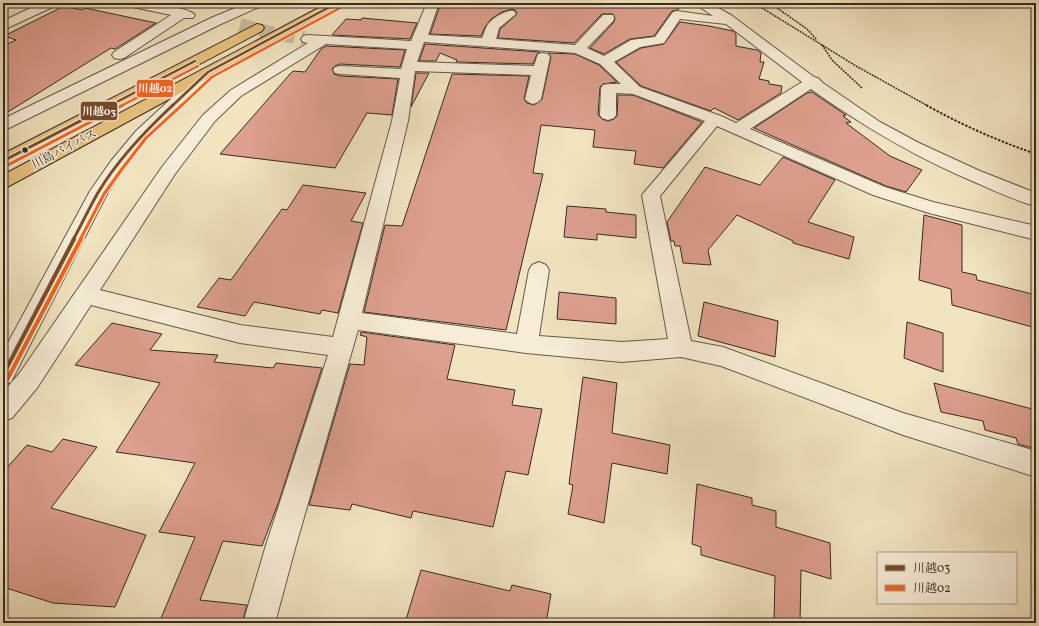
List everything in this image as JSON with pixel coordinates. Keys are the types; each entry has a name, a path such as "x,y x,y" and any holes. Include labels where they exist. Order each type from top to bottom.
{"highway":[{"name":"川島バイパス","path":"3,182 337,3"},
{"name":"川島バイパス","path":"3,160 271,21"}],"street":[{"path":"3,26 52,3"},
{"path":"132,3 240,25"},
{"path":"3,125 216,20 257,3"},
{"path":"259,623 281,545 342,347 400,122 413,56 433,3"},
{"path":"700,3 732,22 873,124 903,142 971,175 1036,200"},
{"path":"46,103 182,13"},
{"path":"488,42 493,26 510,14"},
{"path":"605,60 636,43 660,40 677,15 732,22"},
{"path":"578,49 608,18"},
{"path":"304,38 413,56 539,72"},
{"path":"3,410 28,381 168,171 209,118 236,93 323,40"},
{"path":"340,70 488,42 578,49 605,60 635,90"},
{"path":"533,99 545,46"},
{"path":"3,375 99,192 117,165 142,134 208,72"},
{"path":"738,130 812,81"},
{"path":"608,115 608,88 635,90 715,119 879,191 1034,237"},
{"path":"681,348 651,195 715,119"},
{"path":"1010,190 1034,237"},
{"path":"526,344 539,270"},
{"path":"85,295 240,334 342,347"},
{"path":"349,320 526,344 622,352 681,348 723,358 822,393 903,424 1036,464"}],"path":[{"path":"754,3 856,66 957,122 996,140 1036,154"},
{"path":"770,3 807,29 821,44 832,60 866,92"}],"building":[{"path":"441,3 681,3 678,10 672,11 654,36 630,39 604,54 590,48 614,22 615,18 613,14 602,14 574,43 498,38 500,29 517,14 515,10 511,9 502,12 491,19 481,36 430,34"},
{"path":"64,6 82,10 85,8 156,23 115,49 111,48 3,115 3,46 16,40 4,36"},
{"path":"362,18 417,23 410,39 332,35 346,19 361,20"},
{"path":"680,22 733,31 736,34 736,46 757,50 761,53 760,62 764,62 759,79 769,81 769,84 782,86 781,93 738,120 714,108 711,111 641,86 616,62 641,48 664,44"},
{"path":"425,44 540,52 537,54 533,64 456,62 457,60 440,53 436,61 419,61"},
{"path":"326,46 405,50 400,67 340,64 332,69 334,74 340,76 398,79 392,115 367,113 335,168 220,154 290,74 293,71 305,72 321,49"},
{"path":"548,53 575,54 599,65 617,82 603,84 600,87 598,115 602,119 608,121 617,116 618,95 633,95 702,122 663,168 634,164 636,151 593,147 595,130 541,125 533,173 543,174 506,330 364,312 385,225 402,226 452,74 529,76 524,99 527,103 534,105 542,99 551,57"},
{"path":"416,73 429,73 411,107"},
{"path":"812,92 846,115 843,116 851,122 846,123 890,156 922,170 906,192 886,186 754,128 807,93"},
{"path":"783,157 835,180 808,222 854,237 849,259 793,243 793,241 737,215 708,250 711,265 683,263 680,246 675,246 674,241 671,241 667,222 705,167 760,185"},
{"path":"303,185 366,193 351,221 363,223 338,313 322,310 320,314 254,302 245,316 197,307 219,278 231,280 282,209 287,210"},
{"path":"567,206 606,209 606,212 636,215 636,238 597,234 597,240 564,237"},
{"path":"924,215 962,225 962,272 976,275 977,280 1036,295 1036,328 952,305 951,289 919,280"},
{"path":"559,292 616,298 616,324 557,319"},
{"path":"704,302 778,321 775,357 698,336"},
{"path":"907,322 943,333 943,372 904,358"},
{"path":"112,323 162,334 150,350 218,355 214,362 273,368 276,363 322,368 279,501 262,546 223,541 200,600 247,605 242,623 159,623 195,537 159,532 195,463 116,452 160,383 75,365"},
{"path":"361,332 455,345 447,379 515,390 512,405 542,409 528,475 506,471 493,527 413,511 411,518 352,504 350,510 309,505 350,364 364,365 367,337 360,335"},
{"path":"583,377 617,383 612,433 670,445 667,474 612,463 604,523 568,514 573,485 569,484"},
{"path":"934,383 1036,410 1036,449 1018,444 1016,438 985,430 983,421 941,412"},
{"path":"63,439 97,447 51,508 146,535 115,607 53,603 3,587 3,472 27,445 52,452"},
{"path":"697,484 752,498 752,505 776,511 776,527 830,543 831,579 801,570 800,623 774,623 775,576 701,555 701,547 692,544"},
{"path":"421,570 510,591 512,585 551,594 546,623 405,623"}],"tunnel":[{"path":"240,25 271,33 304,38"}],"transit line":[{"name":"川越03","path":"3,375 99,191 117,165 142,134 208,72 337,3"},
{"name":"川越02","path":"8,378 104,194 146,138 212,77 340,8"},
{"name":"川越03","path":"3,161 195,61"},
{"name":"川越02","path":"6,166 198,66"}]}
